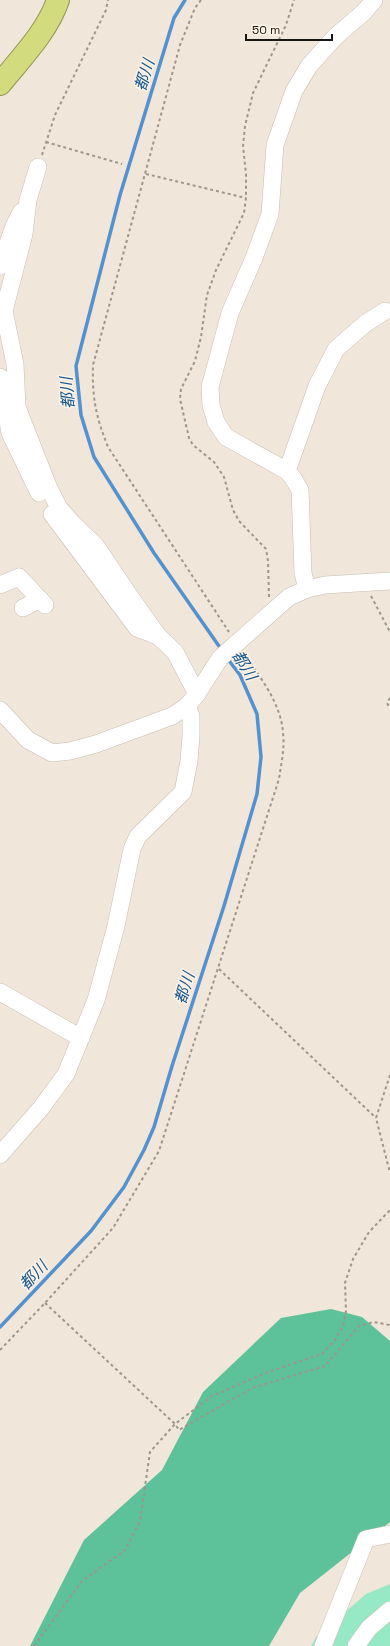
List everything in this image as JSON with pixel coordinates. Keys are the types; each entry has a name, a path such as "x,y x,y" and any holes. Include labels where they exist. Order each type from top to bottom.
{"highway":[{"path":"0,84 42,33 55,11 58,0"}],"street":[{"path":"307,589 303,573 300,490 287,471 226,437 216,422 210,404 210,387 230,313 254,258 270,214 275,145 294,91 309,66 336,36 364,12 374,0"},
{"path":"0,1155 41,1108 66,1074 96,1000 116,926 132,849 138,836 182,792 189,761 191,736 190,716 192,700 175,652 158,636 96,546 73,524 60,508 48,486 17,407 15,364 4,311 24,234 28,200 38,167"},
{"path":"0,266 14,226 28,200"},
{"path":"287,471 317,386 336,349 366,323 385,311"},
{"path":"0,377 10,433 38,490 57,522 137,628 158,636"},
{"path":"0,585 19,577 43,602 23,608"},
{"path":"0,710 28,740 52,753 70,751 96,744 172,716 192,700 220,658 289,597 307,589 325,585 390,581"},
{"path":"0,992 81,1038"},
{"path":"323,1646 366,1540 390,1534"},
{"path":"360,1645 369,1628 390,1610"}],"path":[{"path":"38,167 55,115 106,10 108,0"},
{"path":"0,1350 45,1304 113,1228 159,1151 278,779 283,754 284,733 278,712 267,687 108,447 99,426 94,405 92,384 94,365 180,45 195,8 201,0"},
{"path":"46,142 122,164"},
{"path":"146,174 246,198"},
{"path":"364,583 390,632"},
{"path":"390,698 387,703 390,708"},
{"path":"218,968 376,1118 390,1173"},
{"path":"376,1118 390,1075"},
{"path":"34,1646 82,1582 125,1550 140,1521 150,1452 175,1424 212,1396 268,1372 322,1354 335,1340 343,1326 346,1311 345,1283 353,1259 369,1232 390,1210"},
{"path":"45,1304 175,1424 179,1430 252,1388 325,1366 359,1326 373,1322 390,1325"}],"green space":[{"path":"331,1309 362,1317 390,1341 390,1522 300,1593 269,1646 30,1646 84,1540 162,1470 203,1392 281,1318"},
{"path":"390,1584 390,1646 311,1646 316,1637 366,1594"}],"waterway":[{"name":"都川","path":"185,0 174,18 120,195 76,366 81,415 94,457 154,553 221,649"},
{"name":"都川","path":"0,1327 91,1231 124,1187 144,1150 154,1127 172,1066 224,906 257,794 261,757 257,714 240,675 227,658"}]}
